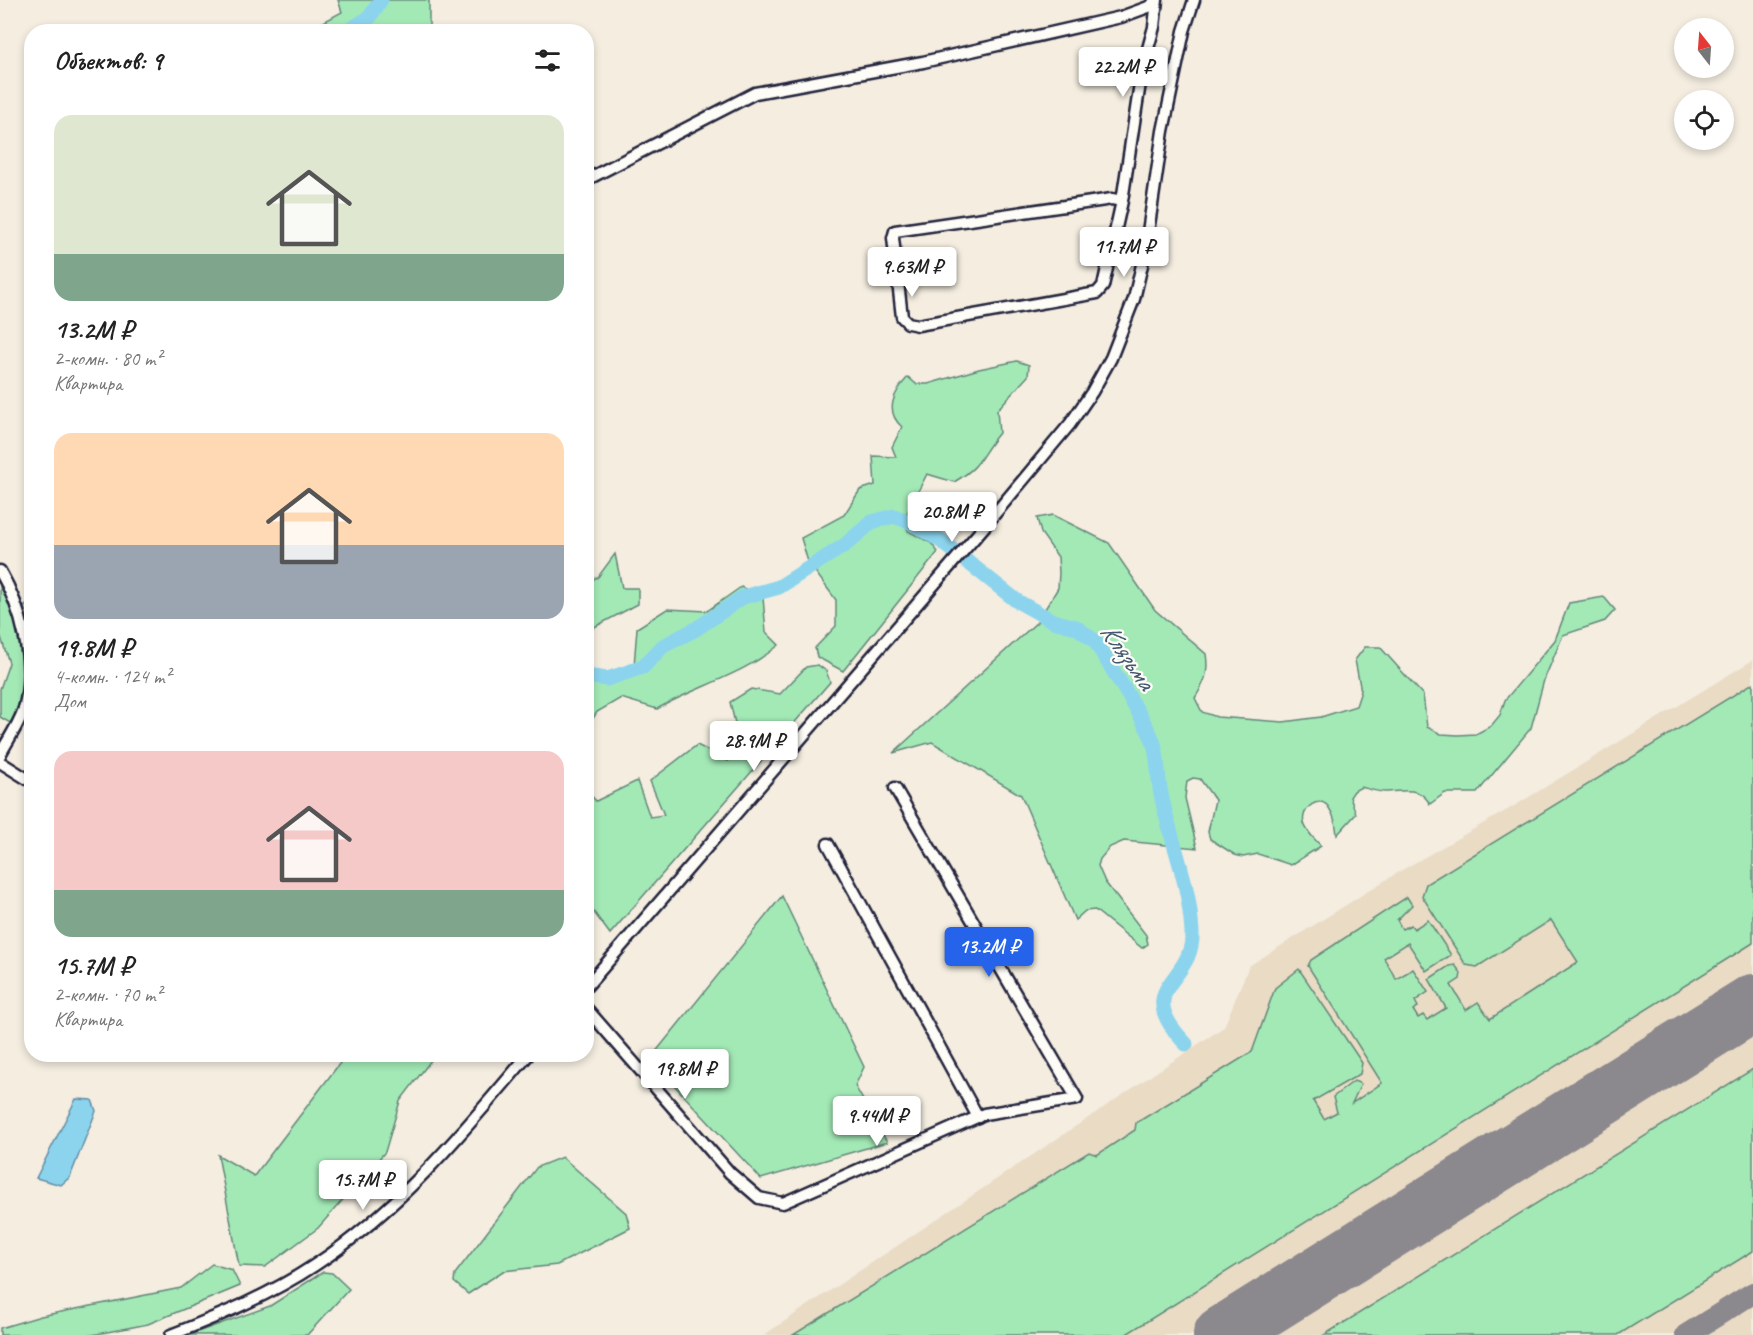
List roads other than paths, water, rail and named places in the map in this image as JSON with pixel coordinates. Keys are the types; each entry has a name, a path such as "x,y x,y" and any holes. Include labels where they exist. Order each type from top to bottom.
{"street":[{"path":"594,176 755,93 923,62 1121,17 1151,6 1156,0"},
{"path":"1122,201 1112,199 895,231 893,238 902,317 908,323 918,325 1097,293 1103,286 1122,201 1142,70 1155,27 1156,0"},
{"path":"594,978 943,575 1070,424 1111,358 1134,299 1145,252 1163,130 1184,31 1194,0"},
{"path":"0,571 8,584 24,635"},
{"path":"0,755 24,708"},
{"path":"0,762 24,777"},
{"path":"594,1017 730,1173 759,1198 783,1203 978,1117 1077,1100 895,788"},
{"path":"828,844 978,1117"},
{"path":"171,1335 266,1294 315,1265 360,1232 440,1158 522,1062"}],"water":[{"path":"76,1099 92,1100 96,1111 70,1177 61,1185 36,1178"}],"waterway":[{"name":"Клязьма","path":"359,24 369,18 381,0"},
{"name":"Клязьма","path":"594,677 607,679 643,667 663,646 696,629 743,597 779,587 845,545 872,522 894,516 912,523 940,540 1017,601 1053,621 1076,627 1095,641 1151,736 1165,812 1184,878 1192,932 1190,949 1164,996 1163,1009 1170,1024 1186,1044"}]}
